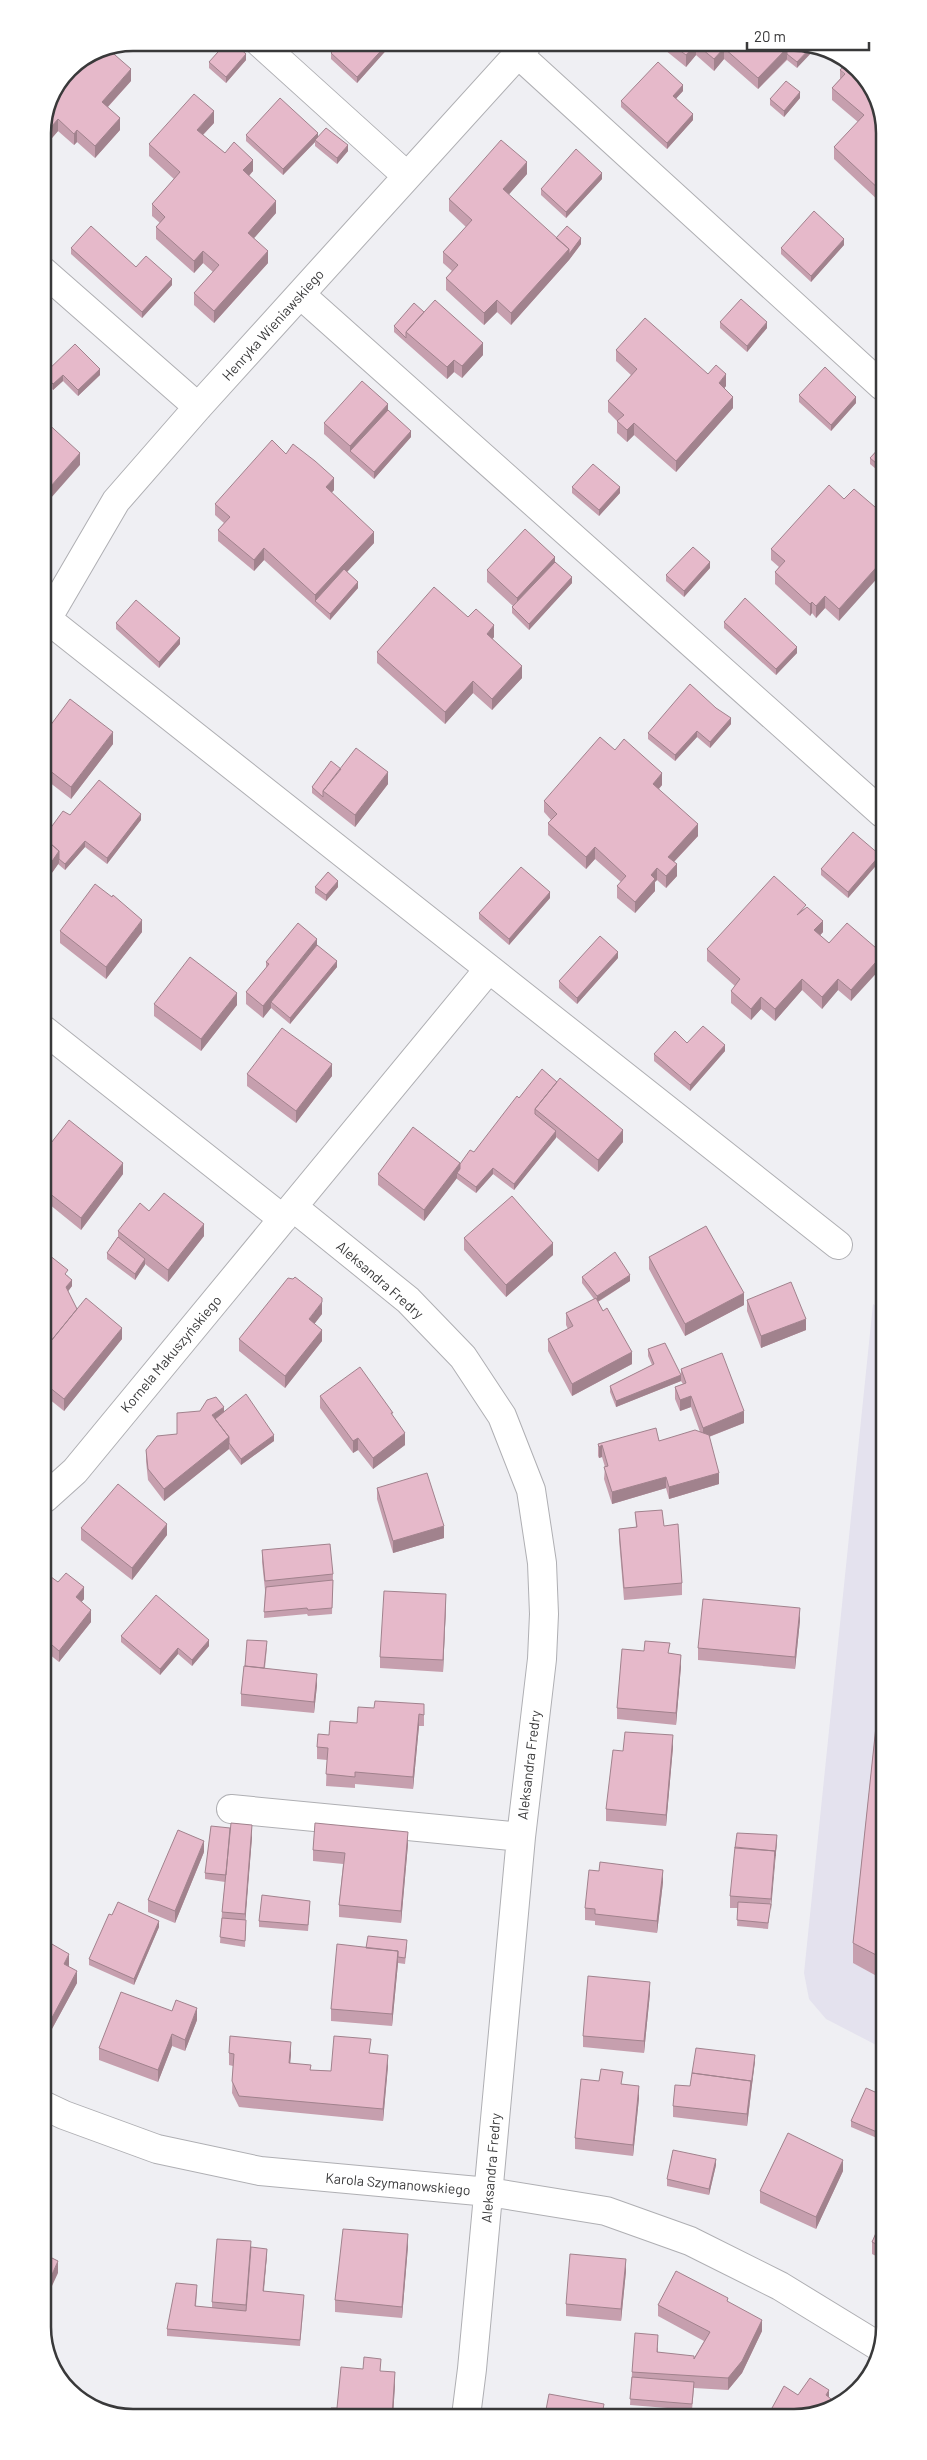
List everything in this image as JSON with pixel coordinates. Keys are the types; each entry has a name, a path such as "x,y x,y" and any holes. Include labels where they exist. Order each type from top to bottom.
{"street":[{"path":"270,51 407,176"},
{"name":"Henryka Wieniawskiego","path":"51,612 116,501 198,407 520,51"},
{"path":"526,51 876,380"},
{"path":"51,278 198,407"},
{"path":"301,294 876,809"},
{"path":"51,627 838,1245"},
{"name":"Kornela Makuszyńskiego","path":"51,1492 75,1471 488,970"},
{"name":"Aleksandra Fredry","path":"51,1035 288,1213 408,1300 463,1357 502,1416 530,1490 542,1563 544,1614 542,1659 521,1837 489,2192 467,2409"},
{"path":"231,1809 521,1837"},
{"name":"Karola Szymanowskiego","path":"51,2109 157,2149 260,2171 489,2192 606,2212 690,2241 780,2286 873,2343"}],"shaded area":[{"path":"873,1304 876,1306 876,2045 826,2019 809,1999 804,1973"}],"building":[{"path":"219,51 243,51 246,54 226,77 209,62"},
{"path":"333,51 381,51 357,77 331,53"},
{"path":"681,51 690,51 686,55"},
{"path":"704,51 721,51 714,59"},
{"path":"727,51 784,51 758,78"},
{"path":"787,51 806,52 797,62 787,54"},
{"path":"114,54 131,69 102,102 120,118 95,146 77,130 74,134 58,119 51,127 58,102 65,88 75,75 88,65"},
{"path":"658,62 683,85 673,96 693,114 667,143 621,101"},
{"path":"842,67 852,75 862,88 873,112 876,134 876,186 834,147 864,115 832,88 845,74 840,70"},
{"path":"786,81 800,92 784,111 770,99"},
{"path":"194,94 214,111 197,130 225,153 234,142 253,160 243,170 276,201 248,233 268,251 214,311 194,293 219,265 203,251 194,261 156,227 165,217 152,204 180,172 149,144"},
{"path":"280,98 318,133 283,169 246,135"},
{"path":"326,128 348,145 337,158 315,140"},
{"path":"501,140 527,162 503,189 569,249 511,313 497,300 484,313 446,278 458,265 443,252 472,220 449,199"},
{"path":"576,149 602,173 566,212 541,189"},
{"path":"814,211 844,239 811,276 781,248"},
{"path":"91,226 136,267 146,256 172,279 142,312 71,248"},
{"path":"567,226 581,238 569,254 569,249 556,238"},
{"path":"741,299 767,322 747,346 720,322"},
{"path":"435,300 483,343 462,366 454,360 447,367 406,332"},
{"path":"414,303 424,312 406,332 406,338 394,326"},
{"path":"645,318 708,374 716,365 726,374 719,383 733,397 676,461 634,423 627,430 617,421 624,415 608,401 637,369 616,350"},
{"path":"75,344 100,369 78,390 63,375 53,384 51,382 51,367"},
{"path":"825,367 856,397 831,425 799,395"},
{"path":"362,381 388,404 350,446 324,423"},
{"path":"388,410 411,431 374,472 350,451"},
{"path":"51,426 80,453 51,486"},
{"path":"272,440 286,454 293,444 334,478 326,487 374,532 315,595 264,548 254,560 218,530 230,517 215,504"},
{"path":"876,452 876,463 870,458"},
{"path":"593,464 620,487 599,510 572,487"},
{"path":"829,485 844,499 854,489 876,508 876,568 839,609 825,596 816,606 812,602 810,604 775,572 785,561 771,549"},
{"path":"525,529 555,557 517,598 487,570"},
{"path":"693,547 710,562 684,591 666,575"},
{"path":"555,562 572,577 529,624 512,607"},
{"path":"344,569 358,582 330,614 315,601"},
{"path":"434,587 468,617 476,609 494,625 487,634 522,666 492,699 473,681 445,712 377,652"},
{"path":"745,598 797,647 776,669 724,622"},
{"path":"136,600 180,638 159,662 116,623"},
{"path":"690,684 716,708 731,718 710,742 697,731 675,755 648,733"},
{"path":"70,699 113,732 71,787 51,772 51,725"},
{"path":"600,737 615,750 624,739 662,773 653,784 698,824 668,857 677,864 666,876 657,868 651,875 655,879 635,902 617,886 626,876 595,847 586,857 548,823 557,814 544,801"},
{"path":"356,748 388,772 355,815 323,791"},
{"path":"331,761 341,769 323,791 323,797 312,787"},
{"path":"99,780 141,814 107,858 85,841 65,864 59,859 59,851 51,844 51,827 63,811 70,815"},
{"path":"853,832 876,852 876,860 848,892 821,869"},
{"path":"51,844 59,851 51,863"},
{"path":"521,867 550,892 509,939 479,913"},
{"path":"328,872 338,881 326,895 315,887"},
{"path":"774,876 806,905 797,915 807,907 823,921 814,930 829,943 847,923 876,948 876,962 851,990 838,979 822,997 802,979 775,1009 761,997 751,1009 731,991 740,979 707,949"},
{"path":"95,884 112,897 113,895 142,920 106,967 60,931"},
{"path":"298,923 317,939 263,1006 246,992 269,964 266,962"},
{"path":"600,936 618,952 577,998 559,981"},
{"path":"317,945 337,961 290,1018 271,1002"},
{"path":"190,957 237,993 201,1039 154,1004"},
{"path":"703,1026 725,1045 690,1085 654,1054 675,1031 687,1043"},
{"path":"282,1028 332,1064 296,1111 247,1074"},
{"path":"542,1069 557,1082 535,1109 535,1114 556,1131 514,1184 493,1168 476,1187 457,1173 460,1169 460,1164 470,1150 474,1152 517,1096 519,1098"},
{"path":"560,1078 623,1130 598,1160 535,1109"},
{"path":"69,1120 123,1163 81,1218 51,1194 51,1143"},
{"path":"413,1127 460,1163 424,1210 378,1174"},
{"path":"164,1193 204,1224 168,1270 118,1231 140,1203 149,1211"},
{"path":"512,1196 553,1243 506,1285 464,1238"},
{"path":"706,1226 744,1293 685,1324 649,1257"},
{"path":"118,1237 145,1259 135,1274 107,1253"},
{"path":"615,1252 630,1275 597,1296 582,1277"},
{"path":"51,1257 68,1270 65,1274 72,1280 66,1287 77,1309 51,1341"},
{"path":"295,1277 322,1298 322,1302 309,1319 322,1330 285,1376 239,1339 288,1278 293,1279"},
{"path":"791,1282 806,1319 761,1336 747,1300"},
{"path":"86,1298 122,1328 64,1399 51,1389 51,1341"},
{"path":"596,1298 603,1311 607,1308 632,1352 572,1384 548,1339 573,1326 566,1313"},
{"path":"665,1343 681,1375 616,1401 610,1386 654,1364 648,1349"},
{"path":"722,1353 744,1411 703,1428 691,1396 680,1400 675,1387 686,1383 681,1369"},
{"path":"360,1367 405,1433 373,1458 358,1438 353,1441 320,1396"},
{"path":"246,1394 274,1435 241,1459 229,1443 229,1437 215,1419"},
{"path":"216,1397 224,1407 212,1415 229,1437 164,1489 148,1469 146,1450 157,1436 177,1434 177,1413 200,1411 207,1400"},
{"path":"656,1428 659,1441 695,1430 709,1435 719,1473 669,1487 666,1477 612,1492 604,1467 608,1466 602,1445 599,1447 598,1444"},
{"path":"427,1473 444,1526 393,1541 377,1488"},
{"path":"118,1484 167,1524 132,1568 81,1528"},
{"path":"662,1510 664,1526 678,1524 682,1583 624,1588 619,1529 637,1527 635,1512"},
{"path":"330,1544 333,1574 265,1581 262,1550"},
{"path":"66,1573 84,1587 76,1597 91,1610 59,1651 51,1644 51,1577 58,1582"},
{"path":"333,1580 332,1608 264,1612 266,1587"},
{"path":"384,1591 446,1594 443,1660 380,1657"},
{"path":"156,1595 209,1640 192,1660 178,1648 160,1669 121,1636"},
{"path":"703,1599 800,1608 795,1657 698,1648"},
{"path":"247,1640 267,1641 264,1668 245,1666"},
{"path":"645,1641 670,1643 668,1653 681,1655 676,1713 617,1708 622,1649 644,1651"},
{"path":"244,1666 317,1674 314,1702 241,1694"},
{"path":"375,1701 424,1704 424,1715 419,1714 413,1777 355,1772 355,1777 326,1774 328,1748 317,1747 318,1734 329,1735 330,1721 357,1723 358,1707 374,1708"},
{"path":"876,1726 876,1955 853,1943"},
{"path":"625,1732 673,1735 666,1815 606,1809 613,1750 623,1751"},
{"path":"231,1823 252,1825 245,1914 222,1912"},
{"path":"315,1823 408,1832 401,1911 339,1905 345,1853 313,1850"},
{"path":"211,1826 230,1828 226,1875 205,1873"},
{"path":"178,1830 204,1841 175,1911 148,1900"},
{"path":"737,1833 777,1835 775,1856 775,1851 735,1848"},
{"path":"735,1847 775,1851 771,1899 730,1896"},
{"path":"600,1862 663,1870 657,1921 595,1914 595,1909 585,1908 589,1870 599,1871"},
{"path":"262,1895 310,1901 308,1925 259,1921"},
{"path":"118,1902 159,1921 134,1979 89,1959 109,1914 112,1915"},
{"path":"738,1902 771,1904 768,1923 737,1920"},
{"path":"222,1918 246,1920 245,1941 220,1937"},
{"path":"368,1936 407,1940 405,1958 398,1957 398,1951 366,1948"},
{"path":"51,1944 69,1954 64,1964 77,1971 51,2020"},
{"path":"337,1944 398,1951 392,2014 331,2009"},
{"path":"588,1976 650,1982 644,2041 583,2036"},
{"path":"121,1992 172,2011 176,2000 197,2008 185,2040 172,2034 158,2070 99,2048"},
{"path":"230,2036 291,2042 289,2063 311,2065 310,2070 331,2071 334,2036 371,2039 369,2053 388,2055 383,2109 239,2096 232,2081 234,2054 229,2053"},
{"path":"696,2048 755,2055 751,2086 751,2081 692,2073"},
{"path":"601,2069 623,2072 621,2084 639,2086 633,2145 575,2138 581,2079 599,2081"},
{"path":"692,2073 751,2081 747,2114 673,2106 675,2085 690,2086"},
{"path":"866,2088 876,2092 876,2132 851,2121"},
{"path":"788,2133 843,2160 816,2217 760,2191"},
{"path":"673,2150 716,2159 709,2189 667,2179"},
{"path":"343,2229 408,2234 402,2307 335,2300"},
{"path":"876,2233 876,2244 872,2242"},
{"path":"217,2239 251,2241 246,2305 212,2302"},
{"path":"251,2247 267,2249 263,2291 304,2295 300,2340 167,2329 176,2283 197,2285 195,2306 246,2311"},
{"path":"570,2254 626,2259 621,2309 566,2304"},
{"path":"51,2258 58,2261 51,2277"},
{"path":"676,2271 728,2298 727,2301 762,2320 742,2361 728,2378 632,2372 635,2333 658,2335 657,2352 694,2356 694,2359 710,2332 658,2305"},
{"path":"364,2357 381,2359 380,2371 395,2372 392,2409 331,2409 337,2408 341,2367 363,2369"},
{"path":"632,2377 694,2382 692,2404 630,2399"},
{"path":"810,2378 829,2390 826,2395 831,2399 804,2408 772,2408 784,2386 798,2395"},
{"path":"549,2394 604,2404 603,2409 546,2409"}]}
